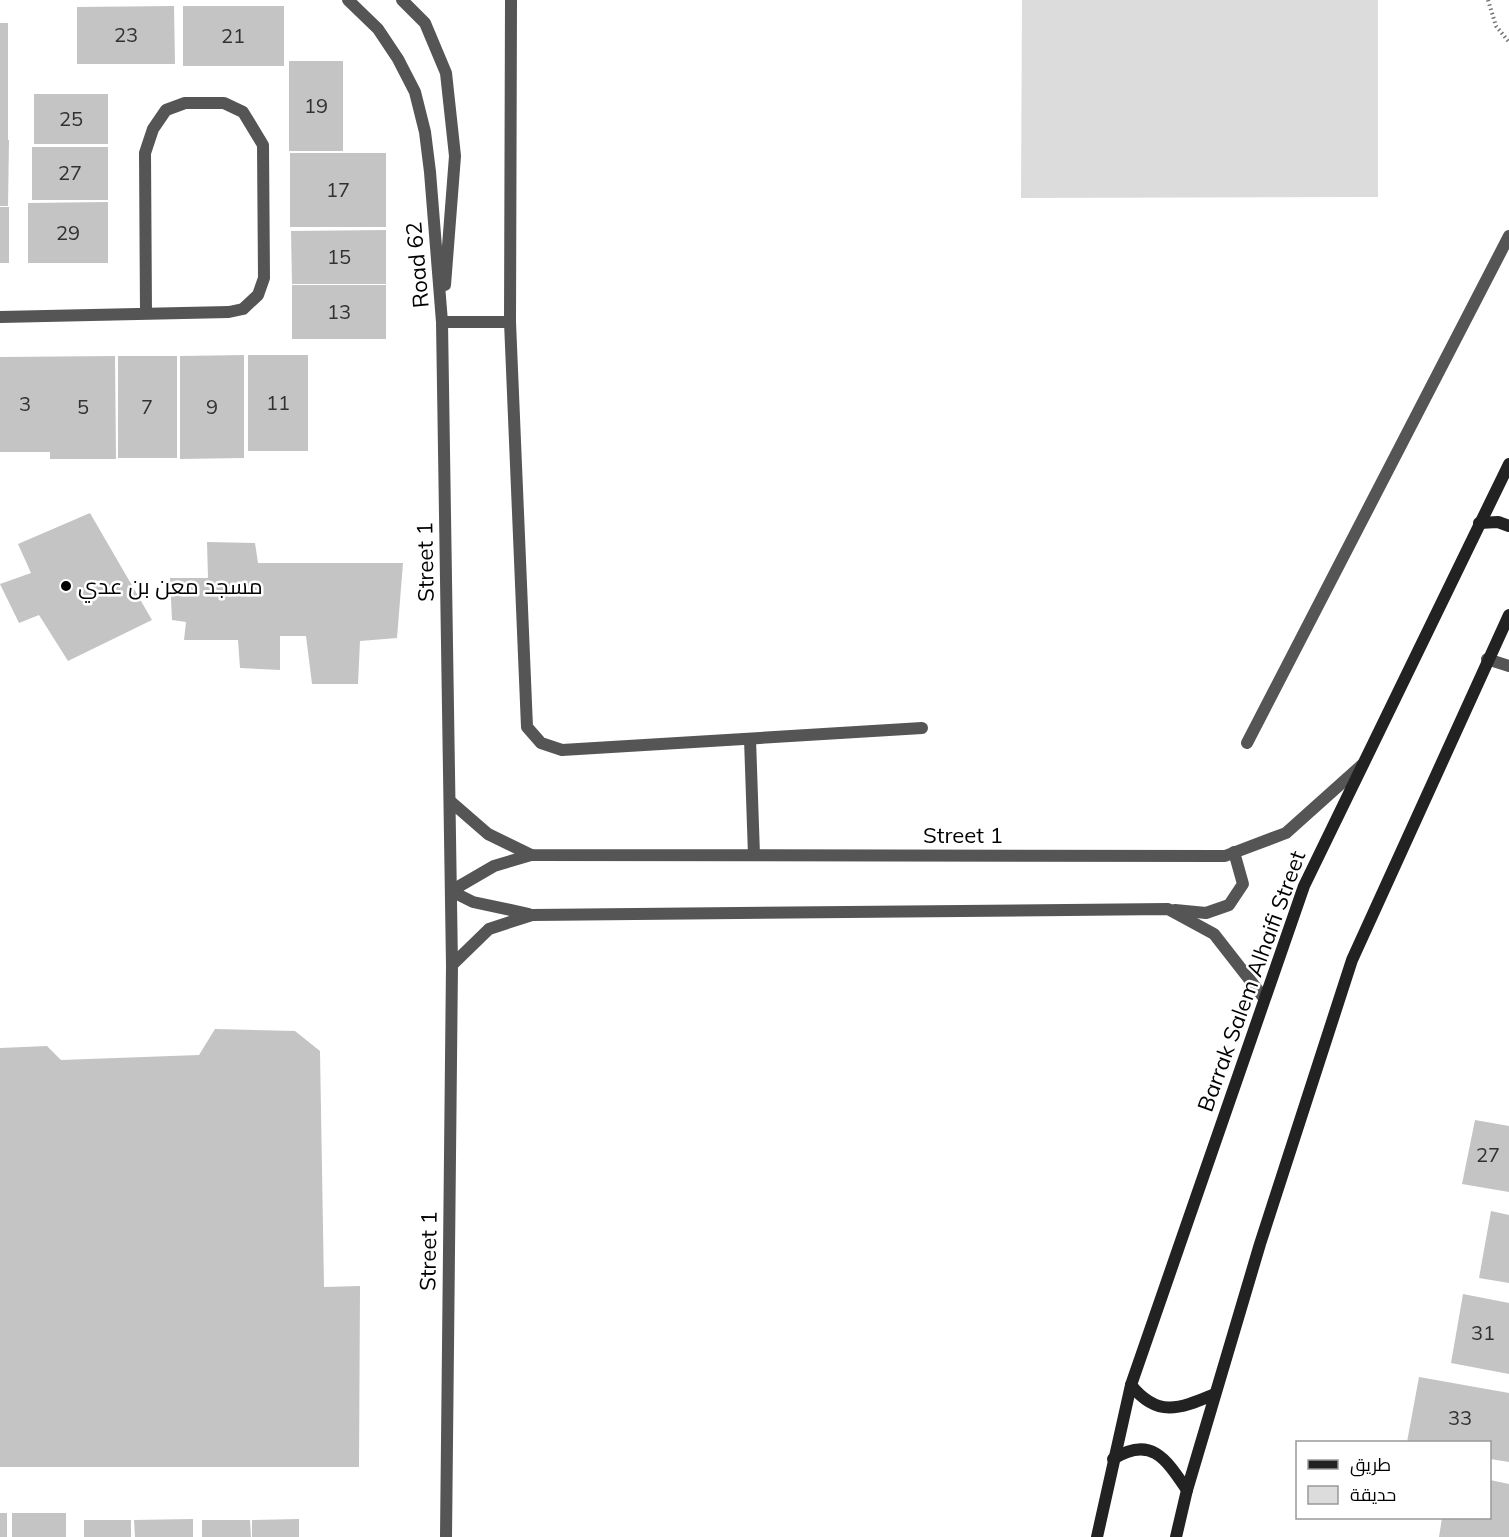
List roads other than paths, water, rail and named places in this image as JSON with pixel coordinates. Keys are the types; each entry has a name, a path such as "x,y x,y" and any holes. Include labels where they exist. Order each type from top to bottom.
{"main road":[{"name":"Barrak Salem Alhaifi Street","path":"1097,1537 1131,1385 1304,886 1509,464"},
{"path":"1479,522 1498,522 1509,526"},
{"path":"1176,1537 1187,1490 1260,1244 1352,960 1509,615"},
{"path":"1131,1385 1140,1396 1166,1408 1181,1407 1215,1394"},
{"path":"1113,1459 1128,1450 1146,1449 1162,1456 1187,1490"}],"street":[{"name":"Road 62","path":"348,0 378,30 398,59 415,92 425,132 430,172 442,322"},
{"name":"Road 62","path":"402,0 424,23 446,73 455,156 442,322"},
{"path":"511,0 510,322 527,727 542,743 562,750 922,728"},
{"path":"0,317 146,314 229,312 243,309 258,295 264,278 263,145 243,112 224,103 185,103 166,110 153,129 145,153 146,314"},
{"path":"1247,743 1509,236"},
{"path":"442,322 510,322"},
{"name":"Street 1","path":"442,322 452,965 447,1537"},
{"path":"1487,659 1509,666"},
{"path":"750,739 754,855"},
{"name":"Street 1","path":"451,891 494,866 531,855 1226,856 1286,833 1364,764"},
{"name":"Street 1","path":"450,801 488,834 531,855"},
{"path":"451,891 481,905 532,915 1168,909 1206,913 1229,905 1243,884 1234,852"},
{"path":"1168,909 1214,934 1264,998"},
{"path":"452,965 489,929 532,915"}],"place":[{"name":"مسجد معن بن عدي","path":"66,586"}]}
